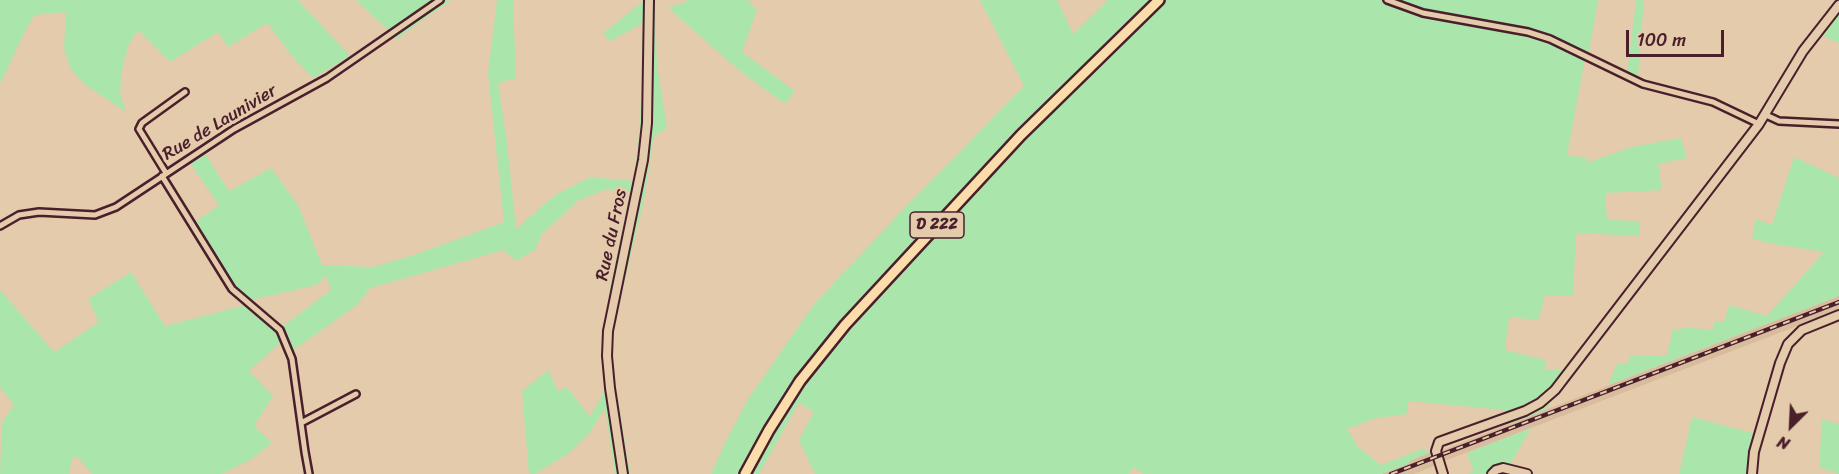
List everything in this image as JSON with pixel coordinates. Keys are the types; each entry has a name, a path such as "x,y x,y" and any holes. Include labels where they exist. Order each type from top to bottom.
{"highway":[{"name":"D 222","path":"745,474 800,381 845,325 1021,135 1159,0"}],"street":[{"name":"Rue de Launivier","path":"0,226 19,215 39,212 95,215 116,207 234,129 327,78 440,0"},
{"name":"Rue du Fros","path":"623,474 610,388 607,356 608,331 643,160 647,123 649,0"},
{"path":"1387,0 1423,13 1528,32 1550,39 1643,84 1713,102 1759,124"},
{"path":"1443,474 1436,447 1441,440 1525,411 1540,403 1555,390 1766,115 1803,51 1839,5"},
{"path":"185,92 142,123 139,129 232,289 280,330 292,359 309,474"},
{"path":"1766,115 1779,121 1839,124"},
{"path":"1752,474 1754,453 1779,363 1788,344 1802,330 1839,315"},
{"path":"301,423 356,394"},
{"path":"1492,474 1503,468 1527,474"}],"shaded area":[{"path":"1839,296 1839,310 1442,462 1440,451"},
{"path":"1431,452 1436,465 1414,474 1381,474 1408,464 1411,460"}],"green space":[{"path":"0,0 298,0 350,56 313,78 292,56 267,23 228,47 218,32 170,62 138,30 128,46 122,70 120,93 126,112 84,84 70,68 64,48 66,12 34,15 0,84"},
{"path":"356,0 451,0 398,39"},
{"path":"497,0 513,0 516,78 498,83 516,229 555,195 590,177 634,181 640,126 643,23 610,41 603,33 642,2 655,1 657,65 667,128 654,136 644,200 623,288 609,292 631,191 605,190 579,200 542,234 535,250 516,261 503,250 370,288 357,305 286,355 280,343 249,371 273,396 254,426 272,443 250,460 221,474 92,474 78,457 72,458 69,474 0,474 2,422 14,405 0,387 0,290 54,352 99,322 88,299 131,272 165,326 246,305 272,327 283,326 331,290 326,276 316,285 251,300 233,284 195,222 219,205 190,163 204,152 229,191 271,168 298,205 322,265 373,267 414,255 504,222 488,73"},
{"path":"690,0 748,0 757,10 742,52 795,91 785,104 740,71 668,8"},
{"path":"980,0 1057,0 1073,34 1108,0 1598,0 1567,155 1587,158 1587,163 1631,147 1681,138 1687,158 1658,164 1662,190 1605,193 1607,220 1640,221 1639,236 1576,233 1573,296 1544,295 1538,320 1509,317 1505,350 1546,360 1544,370 1562,370 1570,376 1545,410 1510,424 1504,410 1408,401 1407,414 1376,418 1347,429 1358,447 1381,465 1422,449 1431,452 1381,474 1144,474 1134,467 1128,474 815,474 799,440 814,412 799,403 759,474 711,474 748,399 815,303 1024,86"},
{"path":"1636,0 1644,0 1638,76 1627,73"},
{"path":"1839,12 1839,43 1820,34"},
{"path":"1794,157 1839,178 1839,296 1608,385 1617,364 1628,363 1630,355 1667,355 1673,329 1682,330 1682,327 1712,330 1715,321 1724,322 1729,305 1767,316 1824,252 1768,243 1752,238 1756,219 1772,225"},
{"path":"548,370 558,391 567,387 590,417 603,393 616,388 630,474 615,474 605,408 589,434 569,453 535,474 529,474 522,391"},
{"path":"1692,417 1756,434 1748,474 1679,474"},
{"path":"1822,419 1839,424 1839,474 1819,467"},
{"path":"1531,428 1511,463 1535,474 1466,474 1474,472 1467,453"}],"railway":[{"path":"1391,474 1839,302"}]}
